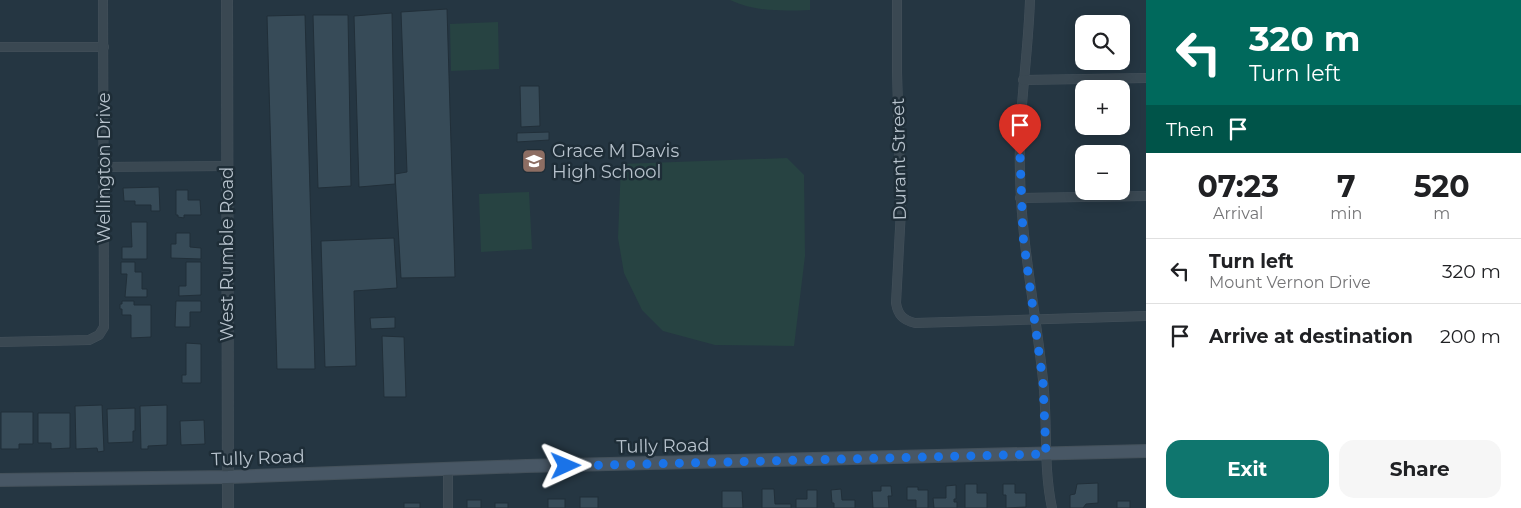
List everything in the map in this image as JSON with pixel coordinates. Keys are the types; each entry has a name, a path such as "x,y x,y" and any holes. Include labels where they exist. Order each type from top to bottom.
{"main road":[{"name":"Tully Road","path":"0,480 228,476 1146,451"}],"street":[{"name":"Wellington Drive","path":"0,342 89,340 99,335 104,327 103,0"},
{"name":"West Rumble Road","path":"227,0 228,508"},
{"name":"Durant Street","path":"897,0 896,72 901,210 897,310 901,317 915,323 1036,318"},
{"path":"1030,0 1020,123 1020,198 1028,278 1036,318 1043,382 1046,454 1052,508"},
{"path":"0,48 104,47"},
{"path":"1023,80 1146,78"},
{"path":"104,167 227,166"},
{"path":"1020,198 1146,196"},
{"path":"1036,318 1146,316"},
{"path":"448,469 448,508"}],"green space":[{"path":"730,0 810,0 810,10 759,9"},
{"path":"498,22 499,69 451,71 450,24"},
{"path":"787,158 804,175 805,256 794,346 715,345 663,331 642,310 624,273 618,238 621,164"},
{"path":"529,192 532,249 481,252 479,194"}],"building":[{"path":"447,9 455,277 401,278 395,174 407,172 401,12"},
{"path":"392,13 395,184 359,187 354,16"},
{"path":"305,15 315,369 277,369 267,16"},
{"path":"313,15 348,15 351,186 318,188"},
{"path":"520,86 539,86 540,126 521,127"},
{"path":"549,132 549,140 517,142 517,133"},
{"path":"159,187 160,211 151,211 151,205 135,205 135,201 124,201 123,188"},
{"path":"176,190 188,190 188,200 200,200 201,215 184,215 184,218 176,215"},
{"path":"131,222 147,222 147,259 122,259 122,247 132,247"},
{"path":"176,233 190,233 190,247 201,248 201,259 171,258 171,244 176,244"},
{"path":"394,238 397,288 354,291 356,366 325,367 321,241"},
{"path":"121,262 135,262 135,272 142,272 142,289 147,289 147,297 125,297 127,274 121,274"},
{"path":"186,262 201,262 201,295 179,296 179,286 186,286"},
{"path":"122,301 134,301 134,305 151,305 151,337 131,338 131,315 122,315 120,304 122,304"},
{"path":"176,301 201,301 201,312 190,312 190,327 175,327"},
{"path":"395,317 395,328 371,329 370,318"},
{"path":"382,336 404,337 406,397 384,397"},
{"path":"186,343 201,344 201,383 182,383 182,375 186,375"},
{"path":"102,405 104,451 98,452 97,448 76,449 75,406"},
{"path":"167,405 167,445 148,446 148,449 141,449 140,406"},
{"path":"135,408 133,442 108,443 107,409"},
{"path":"1,412 33,412 33,444 19,444 19,449 1,449"},
{"path":"38,413 70,413 70,448 51,449 51,443 38,443"},
{"path":"204,420 205,444 181,445 180,421"},
{"path":"1098,483 1098,503 1086,504 1083,508 1070,508 1070,495 1075,494 1077,484"},
{"path":"965,484 977,484 977,493 987,493 987,508 965,508"},
{"path":"1003,484 1015,484 1015,493 1026,493 1026,507 1006,508 1006,495 1003,495"},
{"path":"956,485 956,499 954,499 954,502 957,502 957,508 934,508 933,498 946,498 946,486"},
{"path":"881,486 891,486 892,496 888,496 889,508 873,508 872,491 881,491"},
{"path":"907,487 918,487 918,490 928,490 928,508 916,508 916,500 907,500"},
{"path":"762,489 774,489 775,504 791,504 791,508 762,508"},
{"path":"841,489 842,500 855,500 855,508 834,508 831,490"},
{"path":"807,490 817,490 817,508 796,508 796,499 807,499"},
{"path":"722,491 742,491 743,508 722,508"},
{"path":"580,497 598,497 598,508 580,508"},
{"path":"548,499 565,499 565,508 548,508"},
{"path":"467,500 481,500 481,508 467,508"},
{"path":"1117,501 1130,501 1130,508 1117,508"},
{"path":"404,503 420,503 420,508 404,508"},
{"path":"495,503 508,503 508,508 495,508"}],"place":[{"name":"Grace M Davis High School","path":"534,161"}],"route":[{"path":"566,466 1046,454 1043,382 1036,318 1028,278 1023,236 1020,198 1020,155"}]}
